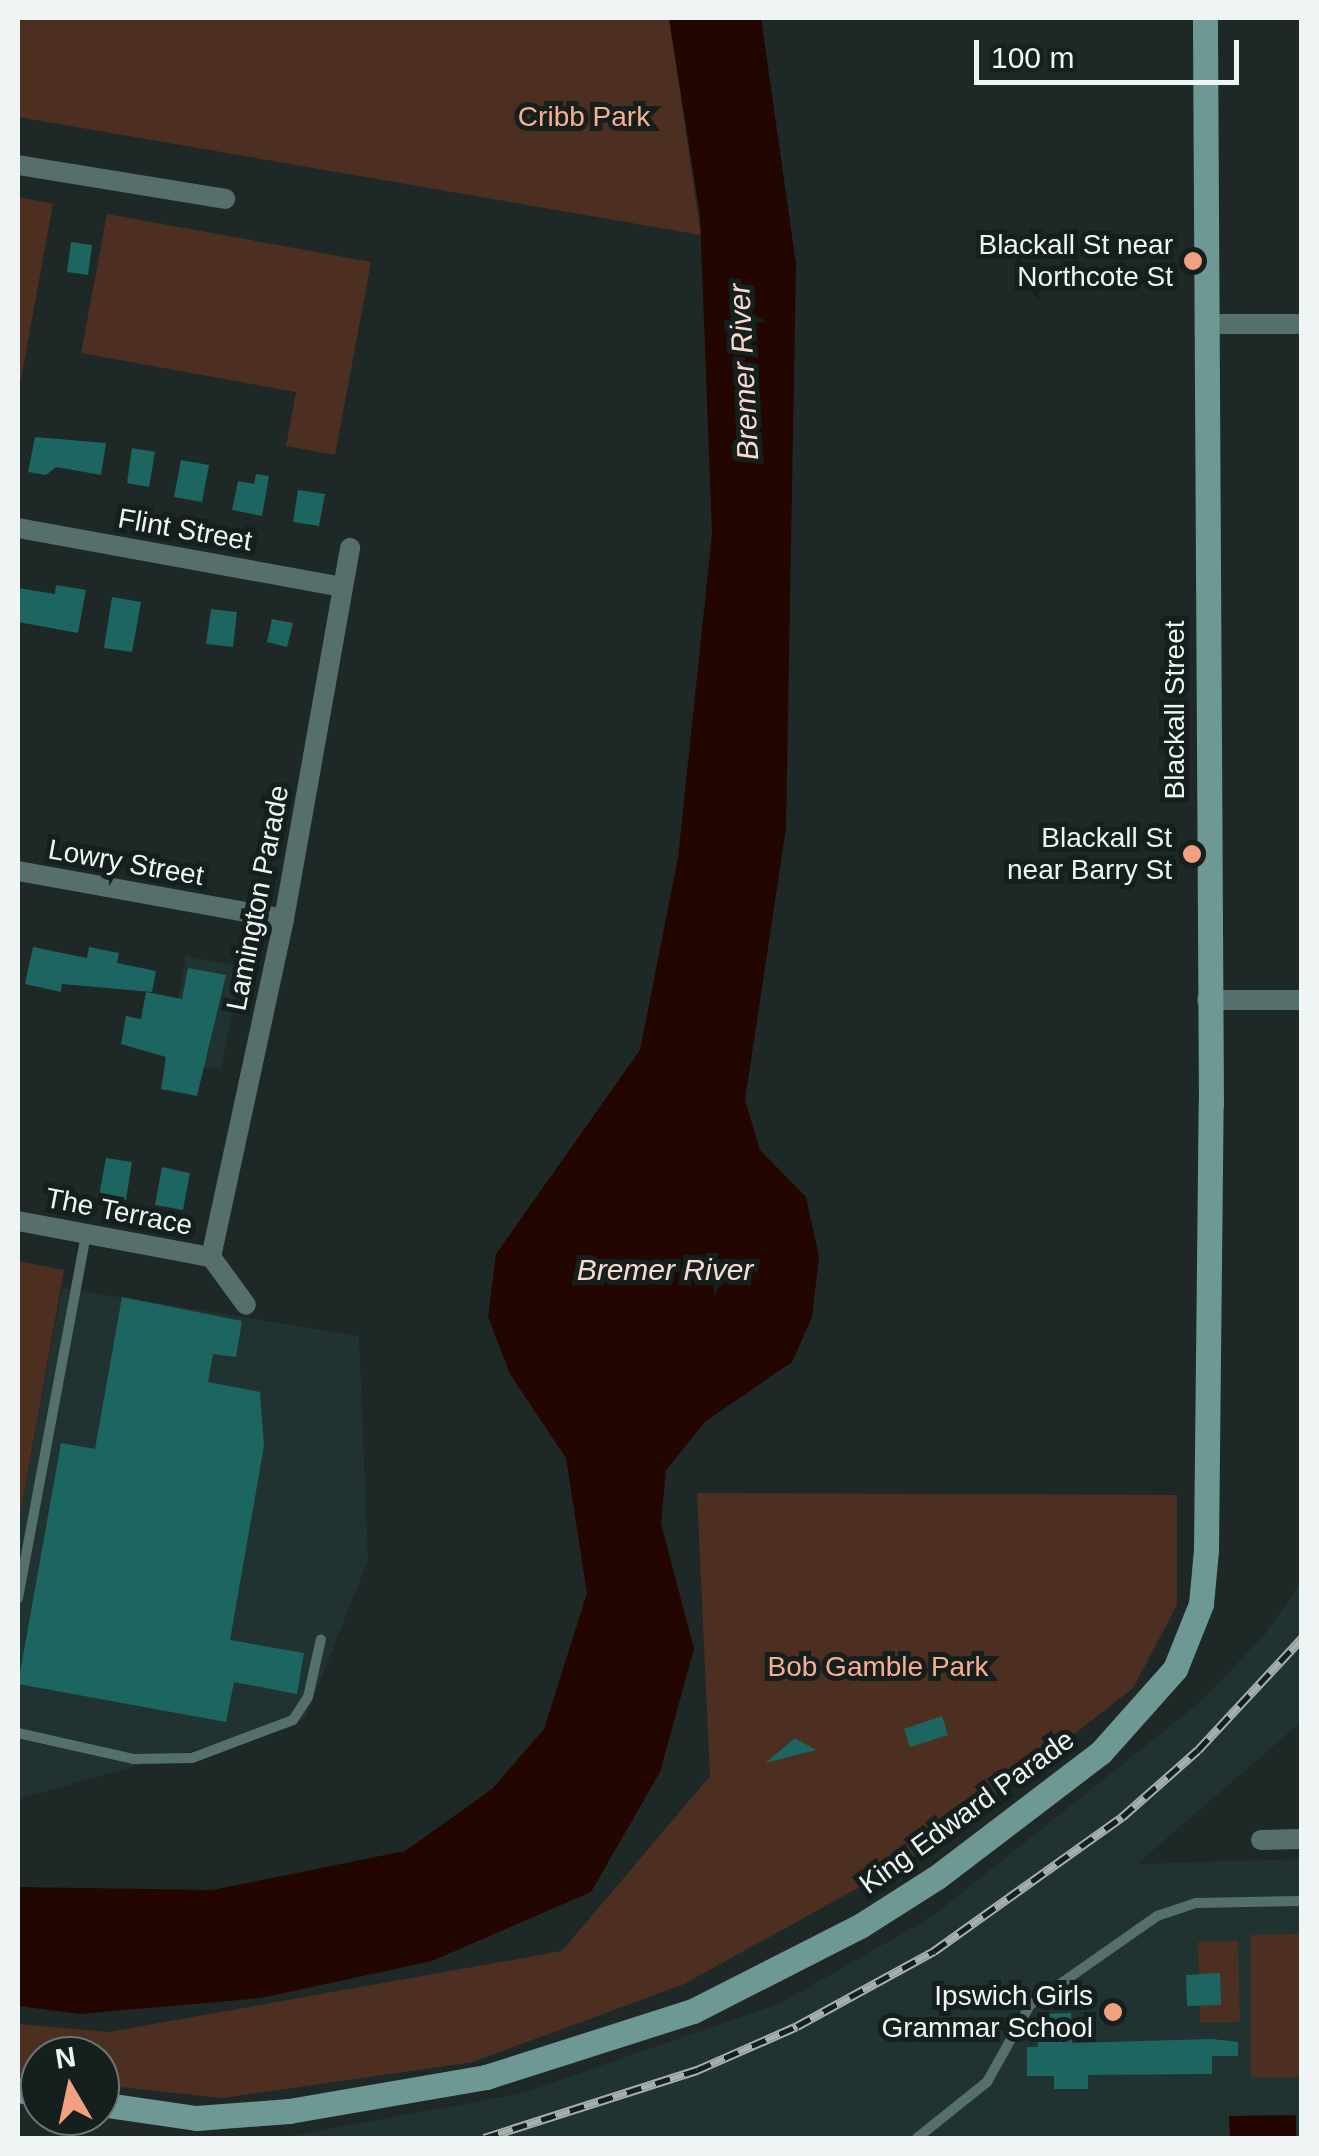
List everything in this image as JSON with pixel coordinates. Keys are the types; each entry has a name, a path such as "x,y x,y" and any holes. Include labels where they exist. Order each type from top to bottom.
{"street":[{"name":"Blackall Street","path":"1204,18 1204,1582"},
{"path":"18,164 225,199"},
{"path":"1206,324 1302,324"},
{"name":"Flint Street","path":"18,528 342,587"},
{"name":"Lamington Parade","path":"210,1257 284,919 350,548"},
{"name":"Lowry Street","path":"18,871 284,919"},
{"path":"1207,1000 1302,1000"},
{"name":"The Terrace","path":"18,1220 210,1257"},
{"path":"210,1257 246,1305"},
{"name":"King Edward Parade","path":"120,2107 196,2118 289,2111 486,2077 693,2010 860,1926 936,1878 1101,1752 1176,1670 1194,1629 1204,1582"},
{"path":"1260,1840 1302,1840"}],"lane":[{"path":"18,1598 86,1233"},
{"path":"18,1733 133,1760 192,1758 293,1720 308,1697 321,1640"},
{"path":"917,2138 987,2082 1040,1996 1158,1916 1196,1903 1302,1902"}],"shaded area":[{"path":"186,956 241,966 221,1070 167,1060"},
{"path":"62,1288 359,1336 368,1560 305,1719 18,1799 18,1527"},
{"path":"1301,1582 1301,1722 1137,1864 1301,1859 1301,2138 280,2138 523,2093 781,2003 933,1916 1204,1699 1266,1633"}],"green space":[{"name":"Cribb Park","path":"18,18 669,18 701,235 18,117"},
{"path":"18,197 53,204 18,395"},
{"path":"107,214 371,262 335,455 286,446 296,392 81,353"},
{"path":"18,1261 64,1270 18,1527"},
{"name":"Bob Gamble Park","path":"697,1493 1177,1495 1177,1605 1133,1688 925,1851 684,1984 473,2062 222,2098 120,2087 120,2036 20,2036 18,2076 18,2024 109,2032 562,1951 710,1776"},
{"path":"1301,1934 1301,2077 1251,2077 1251,1935"},
{"path":"1238,1941 1240,2022 1200,2023 1198,1942"}],"water":[{"name":"Bremer River","path":"669,18 761,18 796,264 786,828 745,1100 760,1150 806,1197 819,1257 812,1317 792,1362 706,1421 666,1470 661,1523 694,1649 660,1772 591,1892 432,1961 261,1998 80,2014 18,2006 18,1887 212,1890 405,1851 492,1789 544,1729 587,1593 566,1458 510,1374 488,1317 496,1254 640,1050 678,858 712,534 700,216"},
{"path":"1296,2115 1296,2138 1230,2138 1229,2116"}],"building":[{"path":"71,242 92,245 88,275 67,272"},
{"path":"35,437 106,443 101,475 56,467 46,475 28,472"},
{"path":"132,448 155,452 149,487 127,483"},
{"path":"181,460 209,465 202,502 174,497"},
{"path":"256,474 269,476 262,516 232,510 238,481 254,484"},
{"path":"298,490 325,494 319,526 293,522"},
{"path":"56,585 86,590 78,633 18,622 18,588 55,594"},
{"path":"112,597 141,602 132,652 104,648"},
{"path":"211,609 237,612 233,647 206,644"},
{"path":"272,619 293,623 287,647 267,642"},
{"path":"33,947 87,958 89,947 119,953 117,963 156,971 152,992 62,984 61,992 25,984"},
{"path":"188,968 226,975 197,1096 161,1089 166,1057 121,1044 126,1016 141,1019 146,992 182,999"},
{"path":"106,1158 132,1162 126,1200 99,1196"},
{"path":"162,1167 190,1173 183,1210 155,1205"},
{"path":"122,1297 242,1321 236,1357 213,1354 208,1382 260,1392 264,1446 230,1640 304,1653 297,1694 234,1682 226,1722 18,1684 61,1443 95,1449"},
{"path":"942,1716 948,1735 910,1747 904,1729"},
{"path":"795,1738 816,1750 765,1763"},
{"path":"1220,1973 1221,2005 1187,2006 1186,1975"},
{"path":"1071,2013 1072,2043 1212,2039 1238,2042 1238,2056 1212,2056 1212,2074 1088,2075 1088,2089 1054,2089 1054,2076 1027,2076 1027,2047 1038,2047 1037,2014"}],"railway":[{"path":"484,2138 697,2070 797,2026 934,1951 1122,1817 1198,1750 1302,1638"}],"place":[{"name":"Blackall St near Northcote St","path":"1193,261"},
{"name":"Blackall St near Barry St","path":"1192,854"},
{"name":"Ipswich Girls Grammar School","path":"1113,2012"}]}
